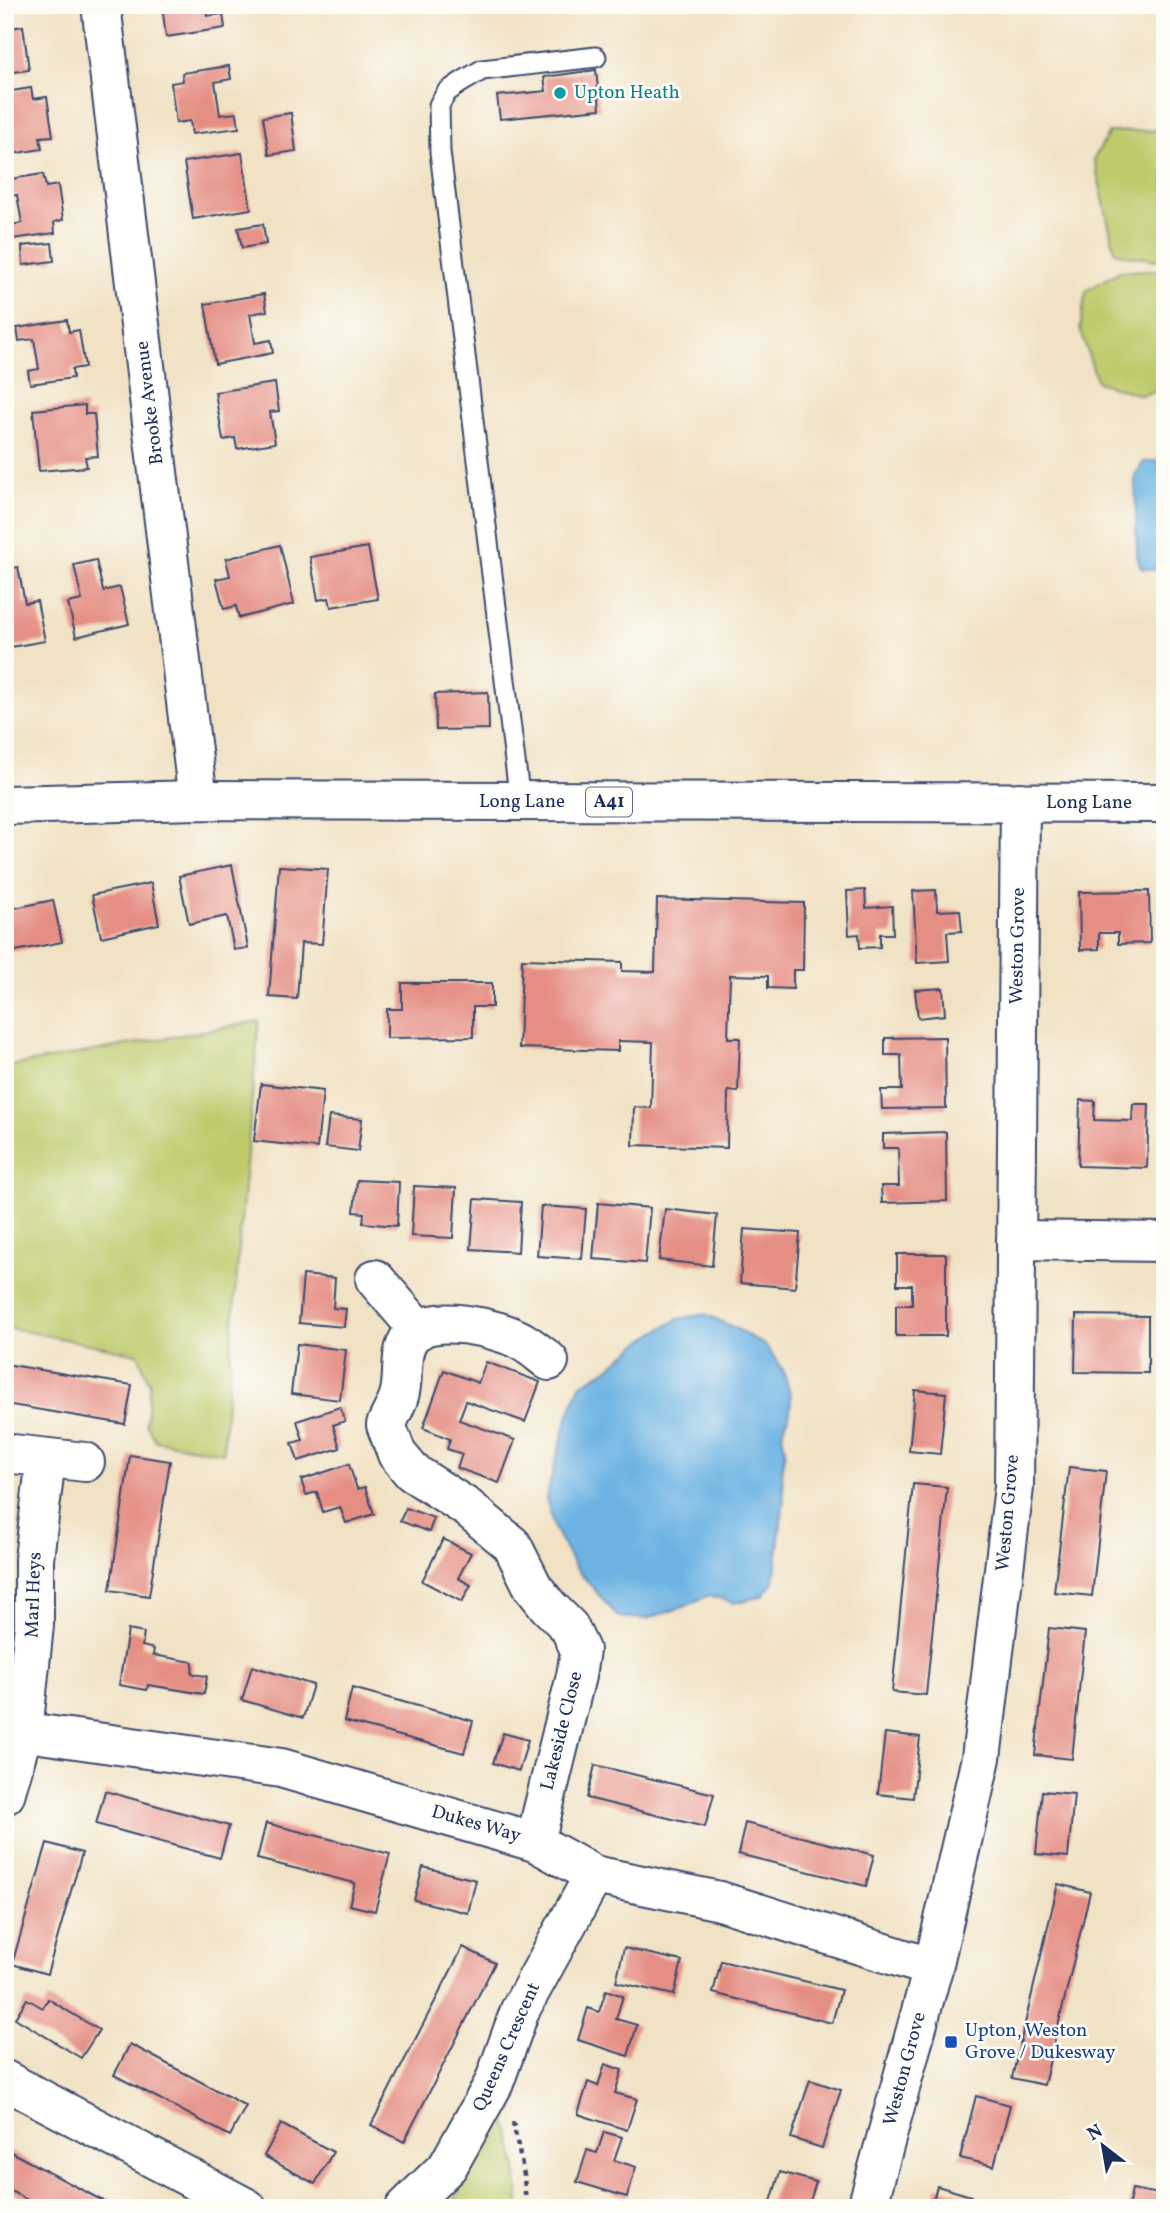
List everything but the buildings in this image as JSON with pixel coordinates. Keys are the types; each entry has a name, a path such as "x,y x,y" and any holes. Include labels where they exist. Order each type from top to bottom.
{"main road":[{"name":"Brooke Avenue","path":"101,5 198,800"},
{"name":"Long Lane","path":"5,805 198,800 1165,803"},
{"name":"Weston Grove","path":"867,2208 933,1968 981,1758 1014,1487 1020,802"},
{"path":"1016,1240 1165,1242"},
{"path":"374,1279 419,1330 426,1325 450,1322 488,1330 522,1340 550,1361"},
{"name":"Lakeside Close","path":"419,1330 411,1337 402,1361 400,1394 386,1425 397,1454 412,1472 468,1508 512,1545 533,1587 569,1627 580,1650 535,1842"},
{"name":"Marl Heys","path":"14,1730 34,1625 29,1456 85,1462"},
{"path":"5,1795 14,1730"},
{"name":"Dukes Way","path":"14,1730 281,1768 535,1842 594,1875 720,1901 933,1968"},
{"name":"Queens Crescent","path":"405,2208 448,2166 494,2083 520,2010 594,1875"},
{"path":"5,2080 247,2208"}],"lane":[{"path":"520,802 442,166 439,106 447,92 482,71 596,57"}],"path":[{"path":"494,2083 515,2125 524,2175 526,2208"}],"green space":[{"path":"1165,130 1165,261 1115,252 1094,159 1109,132"},
{"path":"1165,270 1165,390 1140,395 1097,382 1080,328 1086,291 1120,271"},
{"path":"259,1021 223,1453 156,1441 146,1424 150,1384 138,1354 5,1327 5,1067"},
{"path":"503,2113 515,2159 519,2208 445,2208 454,2201"}],"water":[{"path":"1165,460 1165,571 1141,568 1137,555 1135,475 1144,462"},
{"path":"705,1314 766,1346 783,1370 791,1396 790,1411 782,1434 785,1450 782,1473 784,1498 774,1581 762,1596 734,1603 709,1595 646,1619 618,1617 575,1567 554,1528 546,1498 566,1423 580,1385 606,1370 643,1340 678,1319"}],"place":[{"name":"Upton Heath","path":"560,93"},
{"name":"Upton, Weston Grove / Dukesway","path":"951,2042"}]}
